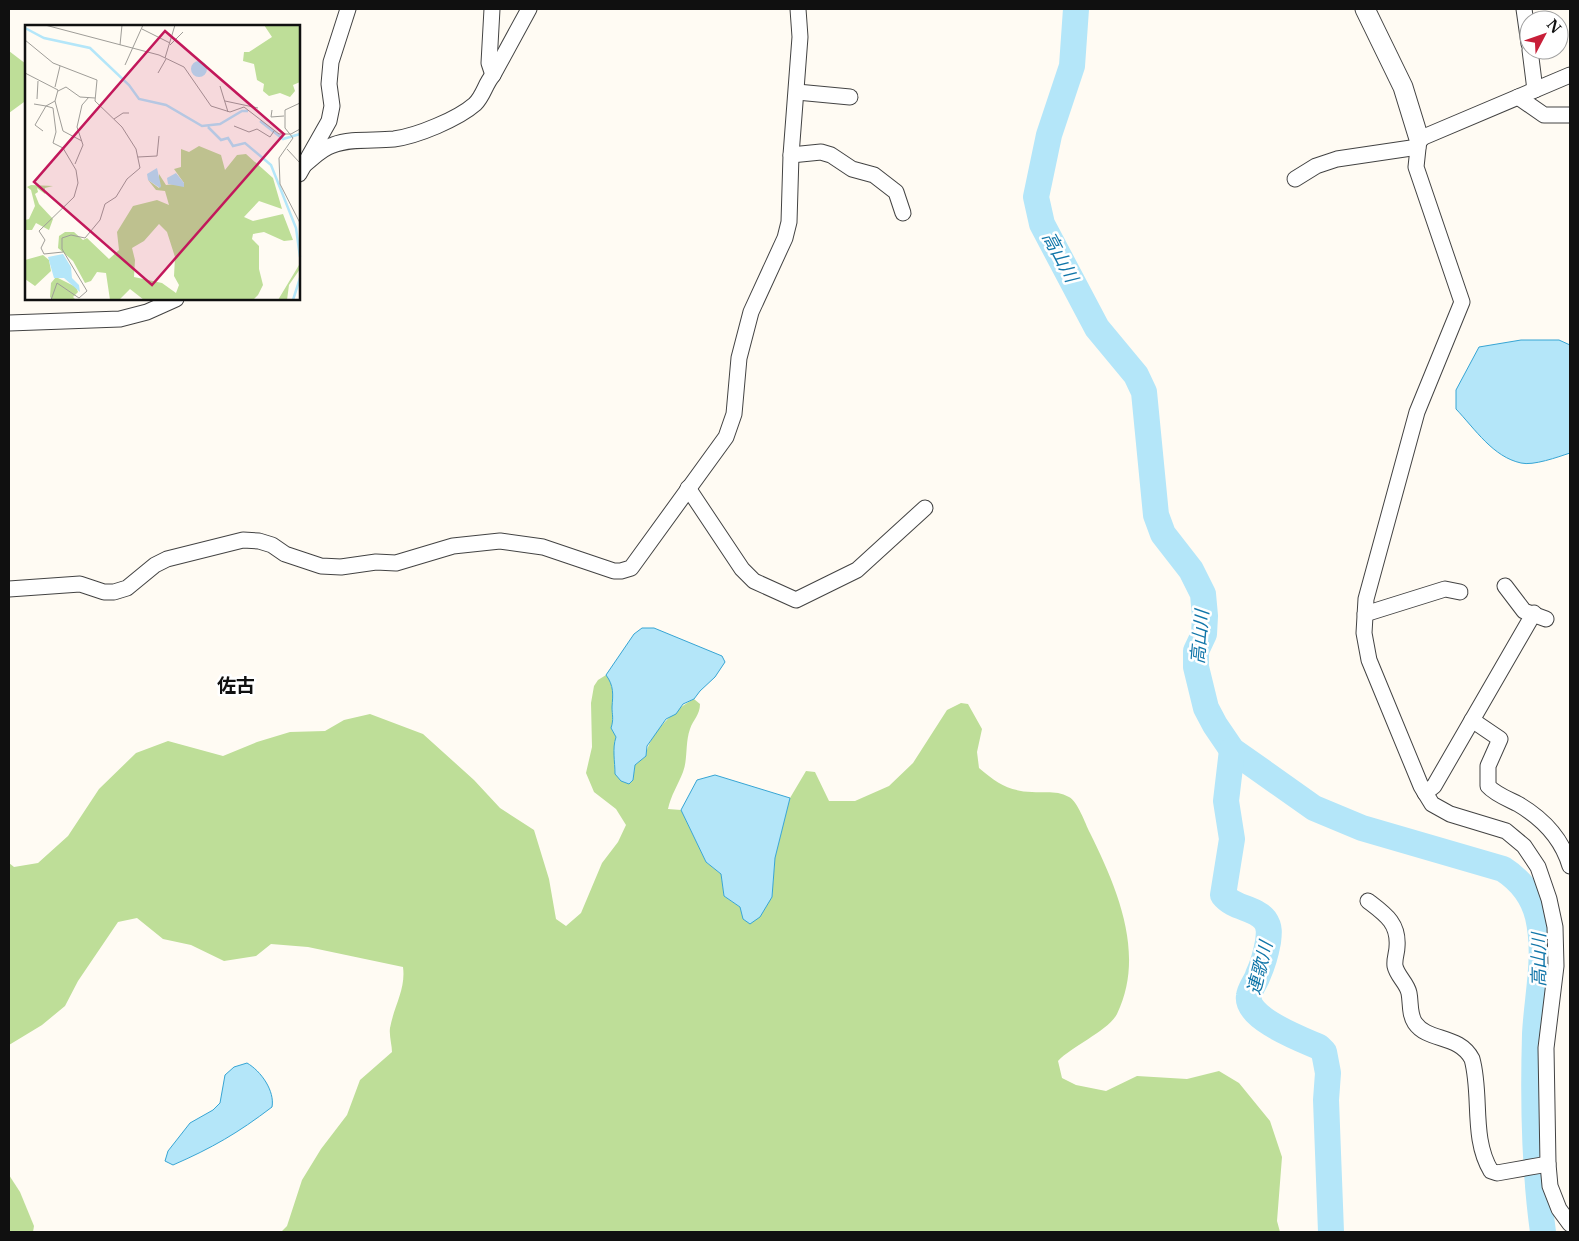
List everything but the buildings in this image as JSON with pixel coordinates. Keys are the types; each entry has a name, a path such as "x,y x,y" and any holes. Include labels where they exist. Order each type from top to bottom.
{"street":[{"path":"302,170 329,121 332,106 329,84 331,62 348,9"},
{"path":"492,9 489,63 493,75"},
{"path":"302,170 331,145 343,142 396,139 424,131 474,105 482,94 486,83 493,75 529,9"},
{"path":"9,589 80,584 104,592 114,592 127,588 155,565 167,559 243,540 272,544 285,554 321,566 341,567 376,562 396,563 453,546 500,542 543,547 599,567 621,572 631,568 726,437 730,425 737,395 740,358 751,312 785,238 789,222 791,155 800,37 798,9"},
{"path":"1365,9 1403,87 1418,143 1416,167 1462,302 1417,412 1366,599 1364,633 1369,660 1425,793 1432,804 1450,814 1506,831 1524,846 1538,867 1549,899 1555,927 1556,966 1546,1048 1538,1165 1550,1186 1559,1209 1570,1224"},
{"path":"1531,60 1535,90"},
{"path":"1295,179 1316,166 1337,159 1418,143 1570,75"},
{"path":"797,92 850,97"},
{"path":"1518,97 1544,115 1570,115"},
{"path":"791,155 821,152 831,154 852,169 874,175 896,192 903,213"},
{"path":"9,322 120,318 147,312 174,300"},
{"path":"688,488 742,569 754,581 796,600 857,570 925,508"},
{"path":"1425,793 1434,786 1472,720 1540,616 1524,611 1505,586"},
{"path":"1365,614 1445,589 1460,592"},
{"path":"1472,720 1500,739 1488,766 1488,786 1532,812 1550,830 1565,851 1570,866"},
{"path":"1368,901 1390,918 1396,927 1396,969 1409,992 1412,1016 1416,1024 1423,1030 1460,1044 1468,1051 1472,1059 1475,1068 1480,1133 1488,1166 1497,1173 1538,1165"}],"green space":[{"path":"9,51 25,63 25,102 9,113"},
{"path":"606,675 613,698 611,728 616,737 614,751 615,774 633,780 635,765 646,756 652,740 664,723 679,708 694,699 700,704 699,711 688,734 685,767 668,809 681,810 706,862 721,874 724,896 740,907 743,919 772,897 775,858 790,798 806,771 815,772 829,801 855,801 889,786 913,763 947,710 961,703 968,704 982,729 977,752 979,768 997,782 1009,788 1024,791 1060,793 1069,797 1075,803 1110,876 1124,922 1129,968 1125,991 1117,1014 1106,1026 1058,1061 1062,1078 1076,1085 1106,1091 1137,1076 1187,1079 1219,1071 1239,1083 1270,1121 1282,1157 1277,1221 1280,1232 281,1232 287,1226 302,1180 321,1149 347,1115 360,1080 392,1052 390,1028 403,983 403,967 308,947 271,944 256,956 224,961 191,945 163,939 137,918 118,922 78,981 65,1006 42,1025 9,1045 9,863 14,867 38,863 68,836 99,789 136,753 168,741 223,756 257,742 290,732 325,731 344,720 370,714 423,734 474,780 500,808 534,830 549,879 556,919 566,926 581,913 602,863 618,842 626,825 616,809 594,792 586,773 592,747 591,703 594,686 598,680"},
{"path":"9,1175 20,1192 34,1226 33,1232 9,1232"}],"water":[{"path":"1521,340 1559,340 1570,345 1570,453 1546,461 1526,464 1511,460 1493,449 1456,409 1456,390 1479,347"},
{"path":"642,628 654,628 722,656 725,662 715,677 694,699 683,704 676,714 666,719 647,746 646,756 635,765 633,780 629,784 621,781 615,774 614,751 616,737 611,728 613,698 606,675 634,634"},
{"path":"715,775 790,798 775,858 772,897 760,917 750,924 743,919 740,907 724,896 721,874 706,862 681,810 697,780"},
{"path":"247,1063 266,1082 271,1094 272,1107 248,1125 200,1152 173,1165 165,1161 168,1151 190,1123 213,1110 220,1103 225,1075 234,1067"}],"waterway":[{"name":"高山川","path":"1076,9 1072,66 1049,135 1036,197 1042,224 1097,328 1136,375 1144,392 1156,515 1163,534 1191,570 1203,594 1204,634 1196,651 1196,667 1206,708 1232,750 1314,808 1362,828 1503,869 1515,878 1529,895 1536,909 1542,946 1535,1034 1534,1084 1536,1158 1543,1232"},
{"name":"連歌川","path":"1232,750 1226,801 1232,839 1223,895 1233,903 1261,916 1267,923 1269,936 1263,963 1249,996 1250,1004 1265,1020 1319,1047 1324,1052 1328,1073 1326,1100 1331,1232"}],"district":[{"name":"佐古","path":"236,685"}]}
